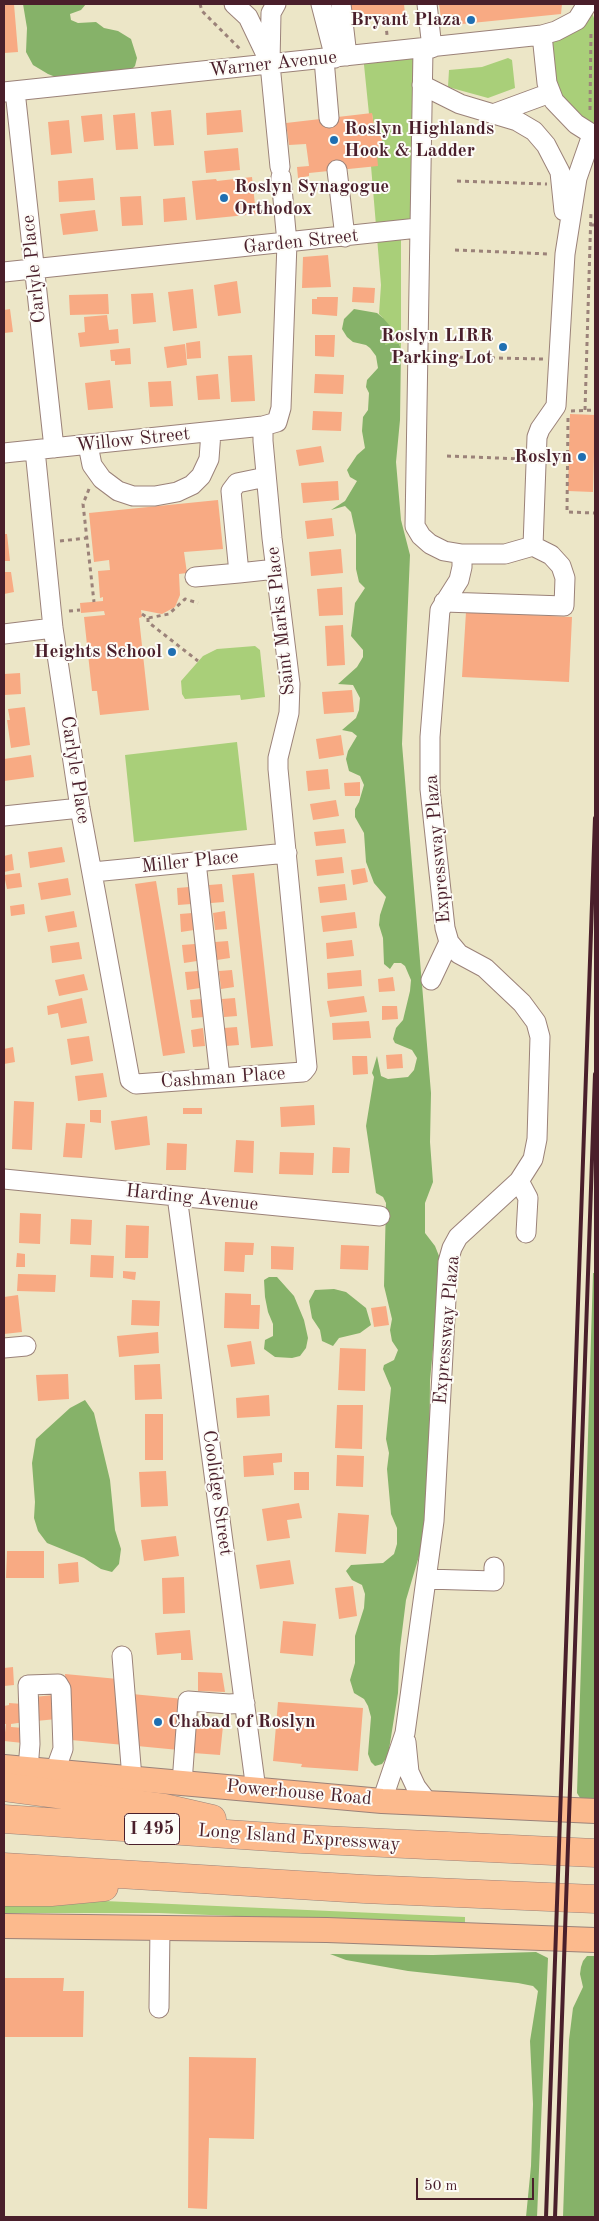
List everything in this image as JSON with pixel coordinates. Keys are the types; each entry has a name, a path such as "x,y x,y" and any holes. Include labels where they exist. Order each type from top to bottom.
{"highway":[{"path":"4,1787 164,1808 301,1839"},
{"name":"Long Island Expressway","path":"4,1819 301,1839 595,1853"},
{"path":"4,1867 422,1892 595,1899"},
{"path":"4,1892 51,1892 188,1879"}],"main road":[{"name":"Powerhouse Road","path":"4,1766 382,1801 595,1812"},
{"path":"4,1926 336,1931 595,1940"}],"street":[{"path":"234,4 248,17 270,64"},
{"path":"321,4 335,58"},
{"path":"330,118 341,4"},
{"path":"427,4 427,48 422,85 418,228 419,330 414,520 417,531 425,541 453,552 505,554 533,546 551,555 561,566 565,578 564,606 444,602"},
{"name":"Warner Avenue","path":"9,91 542,35 556,31 577,20 587,4"},
{"path":"248,17 261,17 274,8"},
{"path":"263,426 277,422 281,408 287,244 270,64 274,8"},
{"path":"542,35 547,83 550,93 560,108 576,124 594,136 577,178 565,254"},
{"path":"422,85 460,104 517,121 534,131 546,145 556,162 562,185 565,254 559,393 556,406 551,416 540,429 537,437 533,546"},
{"name":"Carlyle Place","path":"9,91 35,269 54,448"},
{"path":"492,114 550,93"},
{"path":"337,170 345,237"},
{"name":"Garden Street","path":"4,272 287,244 418,228"},
{"name":"Willow Street","path":"4,453 263,426"},
{"name":"Saint Marks Place","path":"263,426 266,477 290,693 278,768 307,1067"},
{"path":"88,445 92,465 102,479 118,491 133,496 155,496 177,492 192,485 201,476 209,459 211,432"},
{"name":"Carlyle Place","path":"35,450 53,628 80,808 130,1080 136,1084"},
{"path":"239,573 231,491 237,484 266,477"},
{"name":"Expressway Plaza","path":"382,1801 405,1733 434,1521 447,1374 448,1262 452,1248 458,1238 519,1181 533,1159 537,1139 540,1037 536,1022 522,1003 485,968 459,954 449,942 445,928 430,789 430,737 440,610 459,580 462,567 453,552"},
{"path":"194,578 276,569"},
{"path":"4,634 53,628"},
{"path":"4,816 80,808"},
{"name":"Miller Place","path":"92,872 287,852"},
{"path":"196,862 220,1078"},
{"path":"431,980 449,942"},
{"name":"Cashman Place","path":"136,1084 303,1072 307,1067"},
{"name":"Harding Avenue","path":"4,1179 380,1216"},
{"path":"519,1181 528,1198 526,1233"},
{"name":"Coolidge Street","path":"177,1196 256,1790"},
{"path":"4,1348 26,1346"},
{"path":"426,1579 494,1581 494,1567"},
{"path":"122,1656 132,1778"},
{"path":"28,1769 30,1744 28,1685 58,1684 61,1689 63,1749 55,1771"},
{"path":"182,1782 188,1701 229,1704 245,1703"},
{"name":"Expressway Plaza","path":"405,1733 410,1772 416,1787 429,1804"},
{"path":"158,2008 160,1927"}],"path":[{"path":"200,4 202,11 243,52"},
{"path":"386,15 388,37"},
{"path":"590,110 591,29"},
{"path":"457,181 539,184"},
{"path":"584,410 591,208"},
{"path":"590,225 595,225"},
{"path":"455,250 537,253"},
{"path":"588,302 595,302"},
{"path":"451,357 534,359"},
{"path":"595,410 573,409 568,414 567,512 595,513"},
{"path":"447,456 526,459"},
{"path":"94,602 83,504 89,489 102,479"},
{"path":"44,542 87,538"},
{"path":"148,618 169,614 185,599 198,603"},
{"path":"69,611 80,610"},
{"path":"142,614 148,618 148,622 198,661"}],"green space":[{"path":"23,4 86,4 81,10 70,14 71,20 78,23 96,22 104,28 118,31 131,39 137,58 135,66 131,70 63,80 48,74 33,65 26,52 27,28"},
{"path":"589,4 595,21 595,136 560,108 544,56 556,31"},
{"path":"422,49 418,228 401,230 401,349 399,344 385,345 383,318 379,314 381,285 371,166 380,150 382,140 380,132 374,126 372,114 369,114 363,55"},
{"path":"508,58 512,60 515,88 488,98 448,87 449,70 482,67"},
{"path":"354,309 377,313 383,318 390,326 385,345 399,344 401,349 400,420 396,462 401,520 410,555 402,744 431,1093 430,1142 433,1182 425,1203 425,1233 435,1246 441,1267 430,1380 429,1488 422,1546 406,1600 400,1648 398,1693 388,1756 382,1764 375,1766 368,1754 371,1717 368,1706 364,1699 354,1693 350,1680 355,1663 355,1636 364,1608 365,1594 362,1585 352,1580 346,1571 351,1565 383,1563 394,1554 397,1544 397,1528 391,1514 387,1469 389,1453 386,1439 391,1388 383,1369 384,1365 394,1360 398,1350 392,1341 390,1330 392,1319 384,1286 386,1203 383,1197 376,1193 366,1126 374,1077 372,1073 377,1056 381,1076 388,1079 408,1077 414,1070 417,1058 412,1050 395,1043 393,1039 396,1028 403,1020 411,980 405,966 401,963 394,963 390,969 384,964 383,938 379,925 386,897 374,883 366,862 364,833 355,817 355,809 364,785 360,776 349,771 346,759 348,751 357,736 352,732 342,730 356,718 360,698 353,685 338,684 357,667 363,657 363,650 351,636 355,603 365,588 359,582 356,569 356,535 351,512 345,506 331,510 345,501 357,481 350,477 347,470 357,455 365,448 362,431 363,417 368,410 369,393 366,387 367,380 378,368 376,356 370,348 353,342 342,329 344,319"},
{"path":"255,646 260,650 265,697 241,700 240,695 185,699 182,694 181,681 203,656 217,649"},
{"path":"237,742 247,830 134,842 125,755"},
{"path":"593,1273 595,1273 595,1805 582,1801 577,1793"},
{"path":"269,1277 277,1277 294,1296 304,1320 308,1338 306,1348 300,1356 292,1358 275,1357 264,1349 265,1340 273,1336 273,1324 265,1297 264,1280"},
{"path":"334,1289 346,1292 366,1308 371,1325 360,1333 339,1338 333,1346 322,1341 320,1330 312,1318 309,1301 315,1290"},
{"path":"85,1400 94,1413 110,1480 115,1530 121,1549 119,1564 112,1572 101,1569 84,1558 47,1543 38,1531 34,1518 35,1502 32,1463 36,1439 70,1408"},
{"path":"4,1898 465,1917 465,1925 159,1913 4,1913"},
{"path":"536,1952 548,1958 537,2217 526,2217 531,2166 533,2104 530,2041 538,1991 533,1986 518,1983 408,1971 346,1960 330,1954 433,1955"},
{"path":"587,1956 595,1956 595,2217 563,2217 569,2040 573,2008 583,1987 580,1974 581,1967"}],"building":[{"path":"4,4 14,4 18,52 4,53"},
{"path":"348,4 404,4 405,14 349,19"},
{"name":"Bryant Plaza","path":"439,4 562,4 561,14 442,26"},
{"path":"171,110 174,145 154,146 151,112"},
{"path":"241,110 243,132 207,135 206,113"},
{"path":"135,113 138,149 116,150 113,115"},
{"path":"372,113 374,126 380,132 382,140 377,155 378,166 309,173 309,176 298,178 297,167 309,166 306,144 289,145 286,123"},
{"path":"102,114 104,140 84,142 81,116"},
{"path":"69,120 72,153 51,155 48,122"},
{"path":"238,148 240,170 206,173 204,151"},
{"name":"Roslyn Synagogue Orthodox","path":"252,177 256,214 196,220 192,181 216,179 217,181"},
{"path":"93,178 95,200 59,202 58,181"},
{"path":"141,196 143,225 122,226 120,197"},
{"path":"185,197 187,220 164,222 163,199"},
{"path":"95,210 98,231 63,235 60,214"},
{"path":"328,255 331,287 302,288 303,257"},
{"path":"237,281 241,313 218,316 214,285"},
{"path":"353,287 375,288 374,303 352,302"},
{"path":"193,289 197,328 173,331 168,292"},
{"path":"153,293 156,322 133,324 131,294"},
{"path":"108,294 109,314 70,315 69,295"},
{"path":"317,297 338,297 337,316 312,314 312,299 317,299"},
{"path":"10,309 13,332 4,333 4,310"},
{"path":"107,315 109,330 118,329 119,343 80,347 78,333 85,332 84,317"},
{"path":"315,335 335,335 334,357 315,356"},
{"path":"200,341 201,358 187,359 186,343"},
{"path":"185,344 187,365 167,368 164,347"},
{"path":"130,348 131,364 115,365 115,361 111,361 110,350"},
{"path":"252,355 255,401 231,402 228,356"},
{"path":"218,374 220,399 198,400 196,376"},
{"path":"315,374 344,375 343,394 314,393"},
{"path":"110,380 113,408 88,410 85,383"},
{"path":"171,381 173,406 150,407 148,382"},
{"path":"313,411 342,412 341,431 312,430"},
{"name":"Roslyn","path":"570,414 595,415 593,492 568,491"},
{"path":"321,446 324,462 299,466 296,450"},
{"path":"338,481 339,500 303,503 301,483"},
{"path":"218,500 223,549 184,552 187,573 179,574 180,595 175,607 162,614 141,610 142,617 139,618 149,710 100,715 97,691 92,691 84,617 105,615 104,611 81,613 80,603 103,601 103,597 100,598 98,571 110,570 109,560 94,562 89,513"},
{"path":"332,518 334,536 307,539 305,521"},
{"path":"4,534 7,534 10,561 4,561"},
{"path":"341,549 343,573 311,576 309,552"},
{"path":"4,572 11,572 14,592 4,594"},
{"path":"342,587 343,615 319,616 317,589"},
{"path":"466,612 572,617 569,682 462,677"},
{"path":"343,625 345,665 327,666 325,626"},
{"path":"20,673 21,694 4,695 4,674"},
{"path":"352,690 354,712 324,714 322,692"},
{"path":"25,707 30,745 11,748 7,720 10,720 8,709"},
{"path":"341,735 344,755 319,759 316,739"},
{"path":"31,755 34,777 4,781 4,759"},
{"path":"328,769 330,789 308,791 306,771"},
{"path":"360,782 360,796 345,796 344,783"},
{"path":"336,800 339,816 313,820 310,804"},
{"path":"344,829 346,843 316,846 314,832"},
{"path":"62,847 65,862 30,868 28,852"},
{"path":"12,854 14,870 4,872 4,856"},
{"path":"342,857 344,873 317,876 315,860"},
{"path":"365,868 368,882 353,885 351,870"},
{"path":"20,873 22,887 7,889 4,875"},
{"path":"254,873 273,1046 251,1048 232,875"},
{"path":"68,878 71,895 41,900 38,883"},
{"path":"156,881 185,1053 163,1056 135,884"},
{"path":"222,884 224,902 211,903 209,885"},
{"path":"345,884 347,900 320,903 318,887"},
{"path":"189,887 191,904 178,905 177,888"},
{"path":"24,904 25,914 11,916 10,906"},
{"path":"74,911 77,927 48,932 45,916"},
{"path":"225,911 227,929 215,930 213,913"},
{"path":"355,912 357,928 323,932 321,916"},
{"path":"192,913 194,930 181,932 180,914"},
{"path":"352,940 354,956 327,959 326,943"},
{"path":"228,941 230,958 217,960 215,942"},
{"path":"79,942 82,959 52,963 50,946"},
{"path":"195,944 197,961 184,963 182,945"},
{"path":"232,970 234,987 221,989 219,971"},
{"path":"361,970 362,986 328,989 327,973"},
{"path":"198,971 200,988 187,990 185,972"},
{"path":"84,974 88,990 59,996 55,980"},
{"path":"393,977 395,991 379,992 378,979"},
{"path":"364,996 367,1012 330,1017 327,1001"},
{"path":"82,998 87,1023 61,1028 58,1013 48,1015 47,1006"},
{"path":"235,998 237,1016 224,1017 222,999"},
{"path":"202,999 204,1017 192,1018 190,1000"},
{"path":"382,1006 397,1006 398,1019 382,1020"},
{"path":"369,1021 371,1038 333,1040 332,1023"},
{"path":"237,1027 239,1045 226,1046 224,1028"},
{"path":"203,1028 205,1046 193,1047 191,1030"},
{"path":"89,1036 93,1061 71,1065 67,1039"},
{"path":"13,1047 15,1062 4,1064 4,1049"},
{"path":"402,1054 403,1068 387,1069 386,1055"},
{"path":"352,1056 367,1056 368,1074 353,1075"},
{"path":"103,1073 107,1097 78,1101 75,1076"},
{"path":"14,1101 34,1102 32,1150 12,1149"},
{"path":"314,1105 315,1125 281,1127 280,1107"},
{"path":"183,1108 202,1108 202,1114 183,1114"},
{"path":"90,1110 101,1110 101,1123 90,1122"},
{"path":"147,1116 150,1145 115,1150 111,1121"},
{"path":"66,1123 85,1124 82,1158 63,1157"},
{"path":"236,1140 254,1141 253,1173 234,1172"},
{"path":"167,1143 187,1144 186,1170 166,1170"},
{"path":"333,1147 350,1148 349,1173 332,1173"},
{"path":"280,1152 314,1153 313,1175 279,1174"},
{"path":"20,1213 41,1214 40,1244 19,1243"},
{"path":"71,1219 92,1220 91,1245 70,1244"},
{"path":"126,1225 149,1226 148,1258 125,1258"},
{"path":"225,1242 254,1243 253,1255 245,1255 244,1272 224,1271"},
{"path":"341,1245 369,1246 368,1270 340,1269"},
{"path":"271,1246 294,1247 293,1270 271,1269"},
{"path":"17,1253 25,1254 25,1267 16,1267"},
{"path":"91,1255 114,1256 113,1278 90,1277"},
{"path":"123,1271 136,1272 135,1280 123,1278"},
{"path":"18,1274 56,1275 55,1292 17,1291"},
{"path":"225,1293 251,1294 251,1305 260,1305 259,1329 224,1328"},
{"path":"18,1295 22,1332 4,1334 4,1297"},
{"path":"132,1300 160,1301 159,1326 131,1325"},
{"path":"386,1306 389,1325 374,1327 371,1308"},
{"path":"158,1332 159,1353 119,1357 117,1336"},
{"path":"251,1341 255,1364 231,1367 227,1345"},
{"path":"340,1348 366,1349 365,1391 338,1390"},
{"path":"160,1364 162,1399 135,1400 134,1365"},
{"path":"68,1374 69,1399 38,1401 36,1375"},
{"path":"269,1395 270,1416 237,1418 236,1398"},
{"path":"337,1405 363,1405 362,1449 335,1448"},
{"path":"145,1414 163,1414 163,1460 145,1460"},
{"path":"282,1453 282,1462 273,1463 274,1475 244,1477 243,1456"},
{"path":"337,1455 364,1456 363,1487 336,1486"},
{"path":"166,1471 168,1506 141,1507 139,1472"},
{"path":"294,1472 309,1472 309,1490 294,1490"},
{"path":"299,1503 302,1518 287,1520 290,1538 267,1541 262,1509"},
{"path":"338,1513 369,1515 366,1554 335,1552"},
{"path":"176,1536 179,1556 144,1561 141,1540"},
{"path":"7,1551 44,1551 44,1578 6,1578"},
{"path":"290,1560 294,1584 260,1589 256,1565"},
{"path":"78,1562 79,1582 59,1584 58,1564"},
{"path":"184,1577 185,1613 163,1614 162,1578"},
{"path":"353,1586 357,1616 339,1619 335,1588"},
{"path":"283,1621 316,1624 313,1656 280,1653"},
{"path":"190,1630 193,1660 181,1660 181,1653 157,1655 155,1633"},
{"path":"13,1667 14,1685 4,1686 4,1668"},
{"path":"198,1672 222,1673 225,1692 198,1691"},
{"path":"65,1674 118,1679 124,1745 71,1740"},
{"name":"Chabad of Roslyn","path":"132,1694 184,1699 179,1750 137,1746"},
{"path":"54,1695 57,1719 36,1721 34,1697"},
{"path":"278,1702 363,1708 358,1771 301,1767 302,1764 273,1761"},
{"path":"9,1703 23,1704 25,1722 11,1724 11,1727 24,1728 23,1743 4,1741 6,1724 4,1724 4,1706 9,1705"},
{"path":"196,1720 212,1721 211,1725 223,1726 220,1755 193,1753"},
{"path":"4,1978 64,1978 63,1991 84,1991 83,2037 4,2037"},
{"path":"189,2057 256,2058 254,2139 209,2138 207,2209 188,2208"}],"railway":[{"path":"546,2217 595,818"},
{"path":"555,2217 595,1074"}],"place":[{"name":"Bryant Plaza","path":"471,20"},
{"name":"Roslyn Highlands Hook & Ladder","path":"334,140"},
{"name":"Roslyn Synagogue Orthodox","path":"224,198"},
{"name":"Roslyn LIRR Parking Lot","path":"503,347"},
{"name":"Roslyn","path":"582,457"},
{"name":"Heights School","path":"172,652"},
{"name":"Chabad of Roslyn","path":"158,1722"}]}
